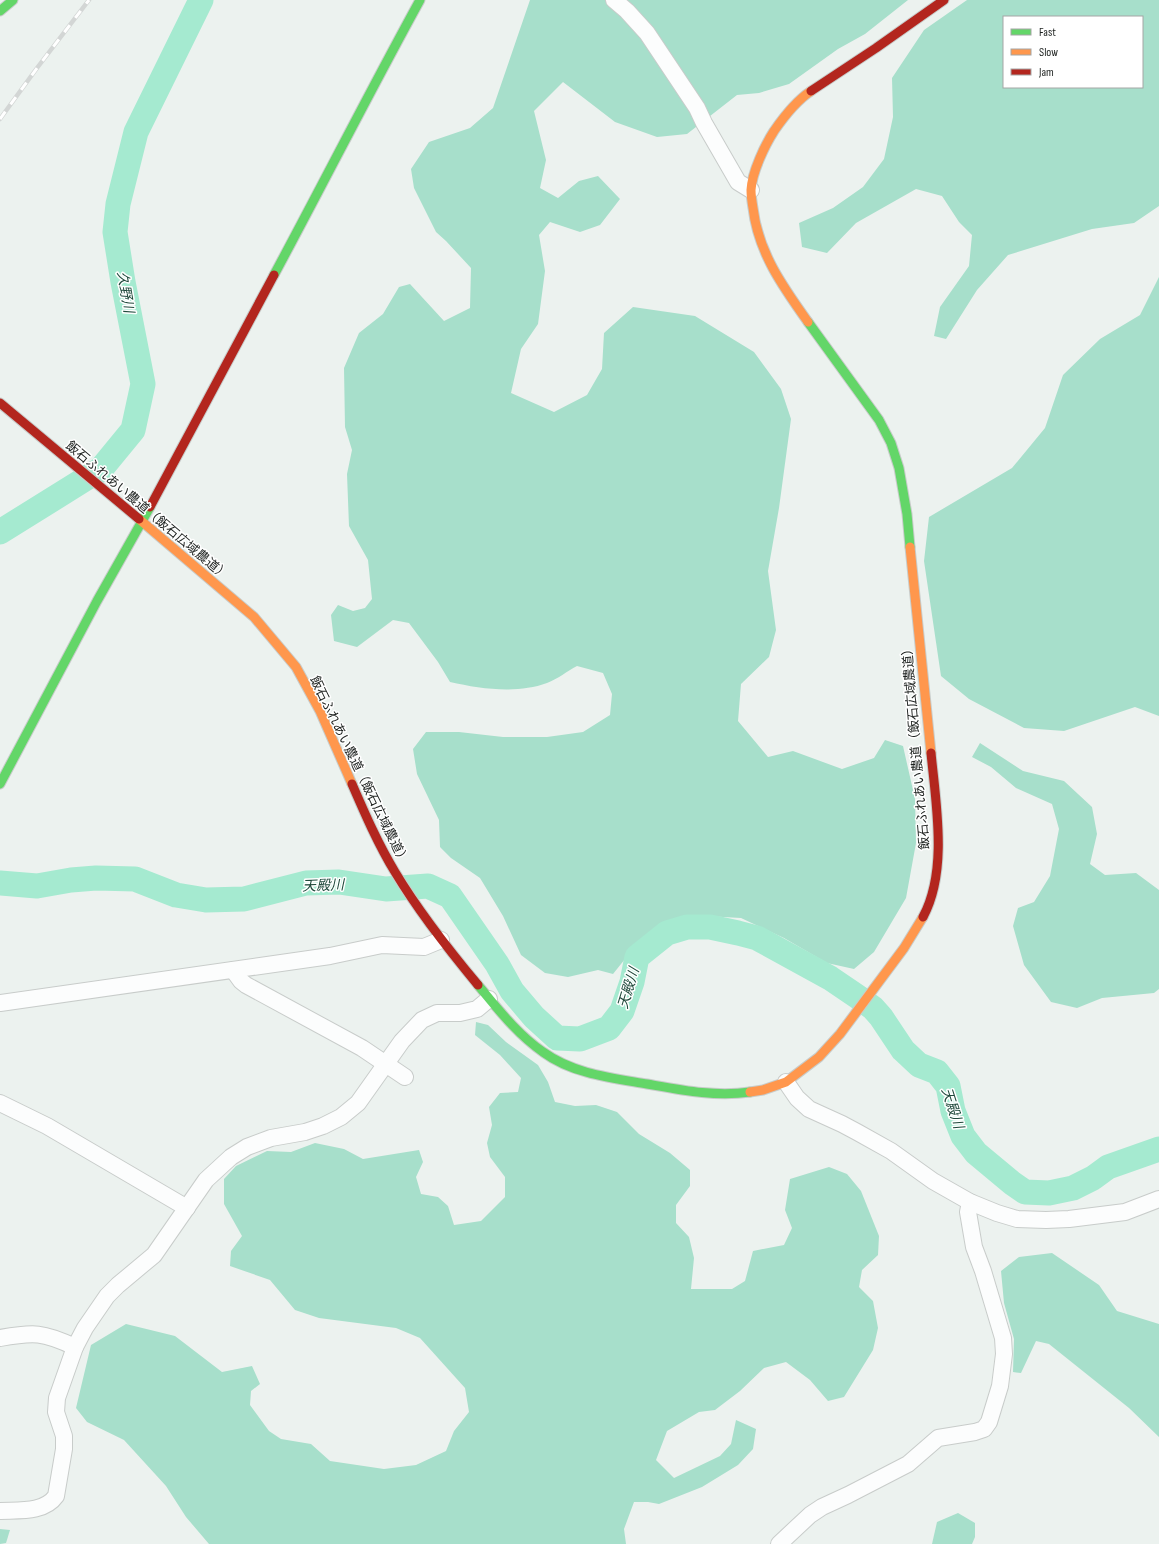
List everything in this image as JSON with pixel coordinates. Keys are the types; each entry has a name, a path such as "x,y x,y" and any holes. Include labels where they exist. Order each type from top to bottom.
{"street":[{"path":"0,11 13,0"},
{"path":"0,784 93,608 142,522 324,181 370,90 420,0"},
{"path":"614,0 647,33 697,108 738,182 751,190"},
{"name":"飯石ふれあい農道（飯石広域農道）","path":"0,403 254,617 296,667 320,711 372,830 394,871 418,909 441,940 516,1030 544,1053 573,1068 636,1083 700,1093 737,1094 763,1090 786,1082 819,1057 840,1034 904,948 924,916 935,884 938,848 936,805 907,514 899,468 891,443 879,420 781,284 762,247 755,224 751,190 756,170 766,143 781,120 800,98 876,48 944,0"},
{"path":"0,1003 330,956 382,945 424,947 441,940"},
{"path":"233,970 240,981 246,985 362,1048 405,1077"},
{"path":"0,1511 38,1508 52,1502 56,1496 64,1449 64,1436 56,1412 58,1398 75,1347 85,1328 107,1296 154,1255 206,1180 231,1157 247,1147 271,1138 305,1132 323,1126 341,1116 358,1103 402,1041 422,1020 437,1013 460,1013 477,1009 489,999"},
{"path":"786,1082 797,1098 809,1109 842,1124 884,1147 933,1181 970,1202 997,1213 1017,1219 1069,1219 1125,1212 1159,1199"},
{"path":"0,1103 47,1126 187,1208"},
{"path":"779,1544 810,1515 822,1507 908,1464 938,1438 984,1429 989,1422 1000,1386 1004,1354 1003,1338 983,1271 974,1248 968,1212 970,1202"},
{"path":"0,1338 26,1333 40,1334 55,1338 75,1347"}],"green space":[{"path":"530,0 908,0 865,34 838,49 789,84 759,93 737,95 687,134 657,137 615,122 563,82 534,111 546,160 540,188 558,198 579,181 598,176 620,199 600,225 580,232 550,222 539,235 545,271 538,324 521,349 511,393 554,412 587,395 602,369 604,333 633,307 695,316 754,352 781,389 791,419 779,508 768,571 776,630 769,657 741,684 738,721 768,757 793,751 842,769 874,758 885,740 903,746 915,799 916,843 906,898 874,952 854,969 827,963 784,938 741,918 705,916 672,921 641,939 613,974 598,970 568,977 545,973 521,955 503,916 480,878 451,858 440,847 439,820 417,774 413,749 426,732 459,732 503,737 547,737 583,732 610,715 612,694 603,673 577,666 547,683 535,686 511,689 474,687 450,682 438,662 409,623 393,620 357,647 334,641 331,615 338,605 353,611 365,608 372,599 368,560 349,526 347,474 352,450 345,427 344,368 359,333 383,314 399,287 410,284 444,321 470,308 471,268 436,232 414,188 411,169 429,142 470,128 493,108"},
{"path":"967,0 1159,0 1159,206 1134,223 1092,229 1008,255 977,290 946,339 934,336 940,307 969,266 972,235 959,222 942,196 916,189 856,223 827,253 802,247 799,223 833,208 863,187 884,159 893,117 892,78 924,30"},
{"path":"1159,277 1159,716 1135,707 1064,731 1024,728 969,699 941,676 924,561 929,517 1012,468 1045,428 1063,375 1100,339 1140,315"},
{"path":"980,743 1023,771 1064,781 1092,807 1097,834 1090,864 1105,875 1136,873 1159,890 1159,989 1154,993 1102,998 1077,1008 1051,1002 1024,965 1013,926 1018,908 1034,902 1050,876 1059,829 1052,804 1016,788 991,767 972,757"},
{"path":"476,1022 488,1025 506,1042 538,1065 548,1082 555,1102 575,1106 596,1105 617,1112 639,1134 670,1153 690,1170 690,1186 676,1205 676,1223 689,1237 694,1258 691,1289 732,1289 745,1281 753,1251 784,1245 792,1228 785,1210 790,1179 829,1167 847,1174 861,1191 879,1236 878,1255 862,1270 859,1287 873,1301 878,1328 873,1350 844,1397 828,1401 810,1380 786,1362 764,1368 740,1391 715,1410 699,1412 667,1431 656,1460 674,1478 720,1456 731,1444 736,1420 756,1429 753,1449 738,1465 702,1487 659,1504 634,1502 624,1529 626,1544 209,1544 186,1517 166,1486 124,1440 87,1422 76,1408 91,1345 126,1324 175,1336 222,1372 252,1366 260,1384 251,1391 250,1405 269,1431 281,1439 311,1444 330,1461 384,1469 416,1465 446,1451 454,1431 469,1412 465,1388 420,1338 396,1328 319,1318 295,1310 270,1280 230,1266 231,1251 242,1236 224,1204 224,1179 236,1166 267,1151 291,1152 315,1143 344,1149 363,1159 419,1150 423,1162 416,1177 421,1194 438,1197 448,1206 454,1225 481,1221 505,1197 505,1177 490,1157 487,1143 492,1125 489,1107 500,1093 518,1092 521,1078 500,1055 475,1035"},
{"path":"1052,1253 1099,1285 1117,1311 1159,1324 1159,1437 1129,1408 1049,1344 1036,1341 1021,1373 1013,1372 1014,1339 1004,1303 1001,1271 1019,1257"},
{"path":"958,1513 975,1523 975,1537 972,1544 932,1544 937,1522"},
{"path":"0,1529 10,1530 6,1543 0,1544"}],"waterway":[{"name":"久野川","path":"0,532 101,469 133,430 143,384 115,232 118,204 136,132 201,0"},
{"name":"天殿川","path":"0,883 37,886 71,880 96,878 135,879 176,895 206,900 244,899 306,883 339,882 386,889 428,886 450,896 497,964 512,991 534,1017 557,1038 580,1039 609,1028 622,1011 632,982 637,957 667,933 687,927 710,927 738,933 757,938 830,978 873,1008 881,1017 903,1050 919,1065 937,1072 948,1086 953,1111 963,1136 976,1153 1025,1192 1049,1193 1073,1188 1093,1178 1108,1167 1159,1149"}],"railway":[{"path":"0,119 89,0"}],"traffic: fast":[{"path":"0,11 13,0"},
{"path":"274,275 420,0"},
{"path":"808,322 879,420 891,443 899,468 907,514 910,547"},
{"path":"0,784 97,601 150,507"},
{"path":"478,985 508,1021 525,1037 543,1052 567,1065 607,1077 685,1090 724,1094 750,1092"}],"traffic: slow":[{"path":"808,322 781,282 766,254 756,224 751,190 756,167 770,137 791,109 800,99 811,91"},
{"path":"139,519 254,617 296,667 320,711 352,784"},
{"path":"910,547 931,753"},
{"path":"750,1092 763,1090 786,1082 819,1057 840,1034 904,948 923,917"}],"traffic: jam":[{"path":"811,91 876,48 944,0"},
{"path":"150,507 274,275"},
{"path":"0,403 139,519"},
{"path":"923,917 931,899 936,879 938,858 937,815 931,753"},
{"path":"352,784 377,840 404,887 434,930 478,985"}]}
